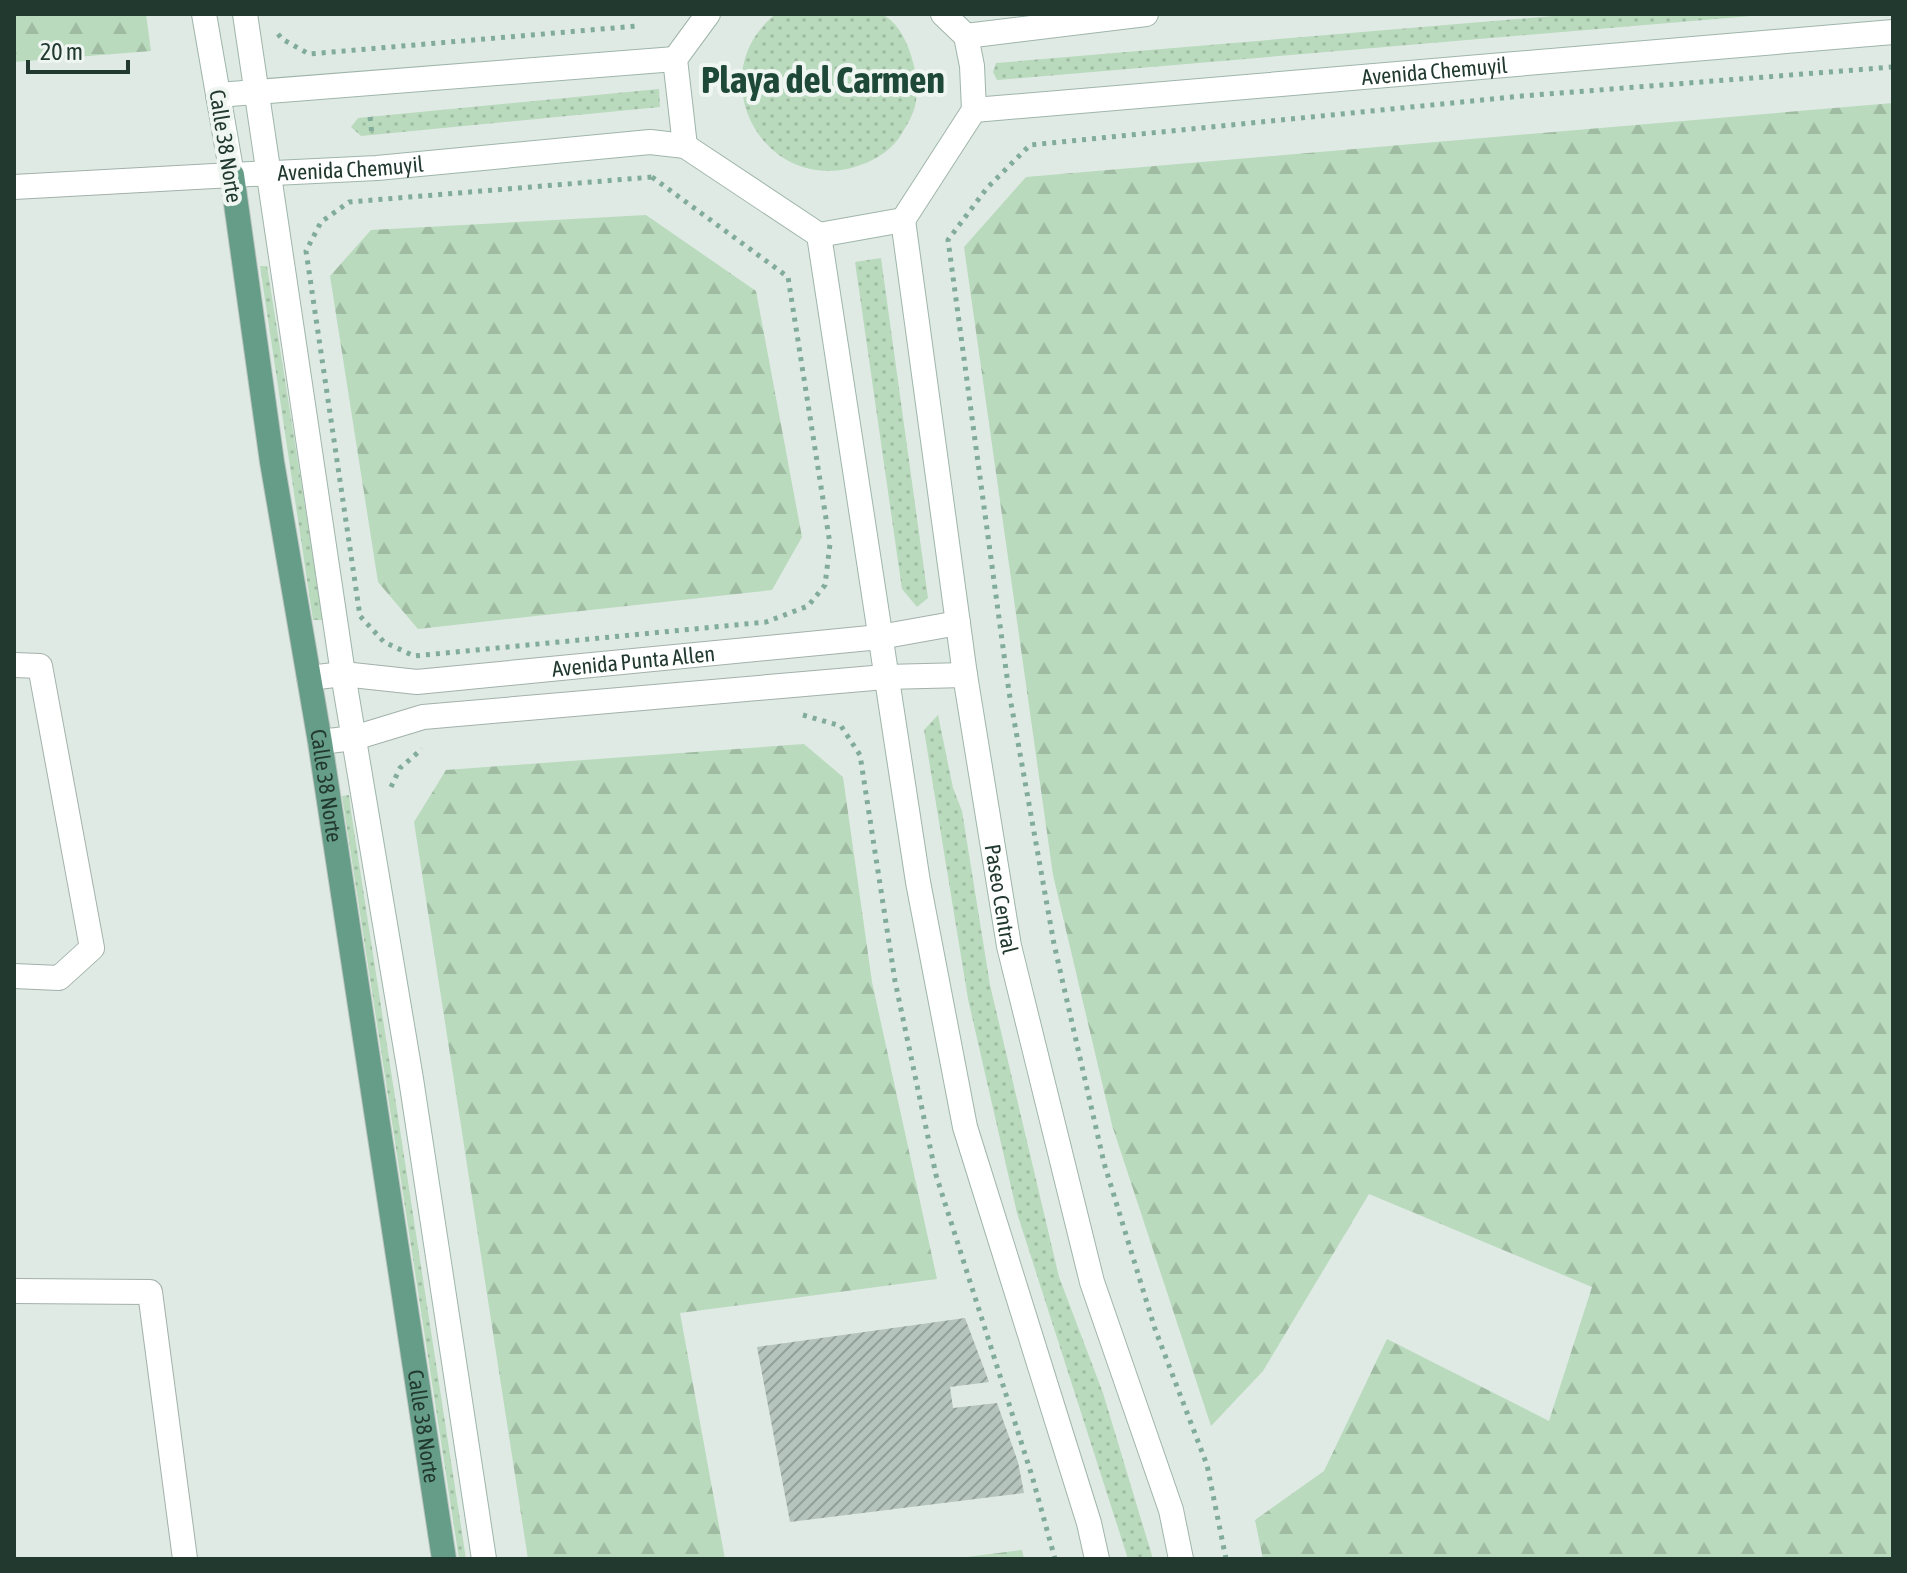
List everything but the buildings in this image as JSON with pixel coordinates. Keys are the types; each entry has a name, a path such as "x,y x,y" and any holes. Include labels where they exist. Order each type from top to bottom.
{"main road":[{"name":"Calle 38 Norte","path":"204,14 232,175 272,462 320,742 444,1559"},
{"name":"Calle 38 Norte","path":"245,14 343,674 411,1079 484,1559"},
{"path":"708,14 675,59 685,146 819,235 903,220 974,110 972,66 966,36 943,14"},
{"path":"966,36 1146,14"},
{"name":"Avenida Chemuyil","path":"974,110 1893,32"},
{"path":"218,95 675,59"},
{"name":"Avenida Chemuyil","path":"14,187 377,168 650,142 685,146"},
{"name":"Paseo Central","path":"903,220 965,675 1009,946 1092,1282 1171,1510 1181,1559"},
{"path":"819,235 918,882 965,1127 1089,1523 1097,1559"},
{"name":"Avenida Punta Allen","path":"309,678 343,674 417,682 880,637 958,623"},
{"path":"14,665 40,666 92,948 59,978 14,976"},
{"name":"Avenida Punta Allen","path":"320,742 354,738 423,717 885,677 965,675"},
{"path":"14,1291 150,1292 185,1559"}],"path":[{"path":"282,39 309,54 637,26"},
{"path":"1226,1559 1207,1465 1155,1329 1104,1163 1054,944 1009,692 948,240 987,188 1030,145 1522,96 1893,67"},
{"path":"370,117 372,135"},
{"path":"321,222 349,202 652,177 788,277 830,544 825,585"}],"green space":[{"path":"878,13 899,29 911,54 917,95 908,123 888,149 854,167 815,170 787,160 765,143 750,119 742,92 744,64 754,37 776,14"},
{"path":"14,14 146,14 151,51 14,62"},
{"path":"1576,14 1775,14 997,80 993,72 996,63"},
{"path":"659,89 660,107 361,136 351,127 358,118"},
{"path":"1893,103 1893,1559 1263,1559 1255,1520 1324,1471 1387,1339 1549,1421 1592,1287 1369,1194 1263,1371 1211,1426 1112,1125 1053,875 964,247 1026,177"},
{"path":"646,215 756,291 802,537 772,590 418,629 378,582 330,276 371,230"},
{"path":"881,258 928,598 917,607 902,589 855,262"},
{"path":"260,266 267,266 323,620 313,620"},
{"path":"938,715 953,788 962,811 990,985 1059,1277 1103,1393 1153,1559 1128,1559 1017,1213 968,999 924,730"},
{"path":"804,744 843,777 872,982 937,1279 680,1313 725,1559 528,1559 414,822 446,770"},
{"path":"349,795 466,1559 459,1559 342,796"},
{"path":"1022,1550 1024,1559 951,1559"}],"district":[{"name":"Playa del Carmen","path":"823,80"}]}
